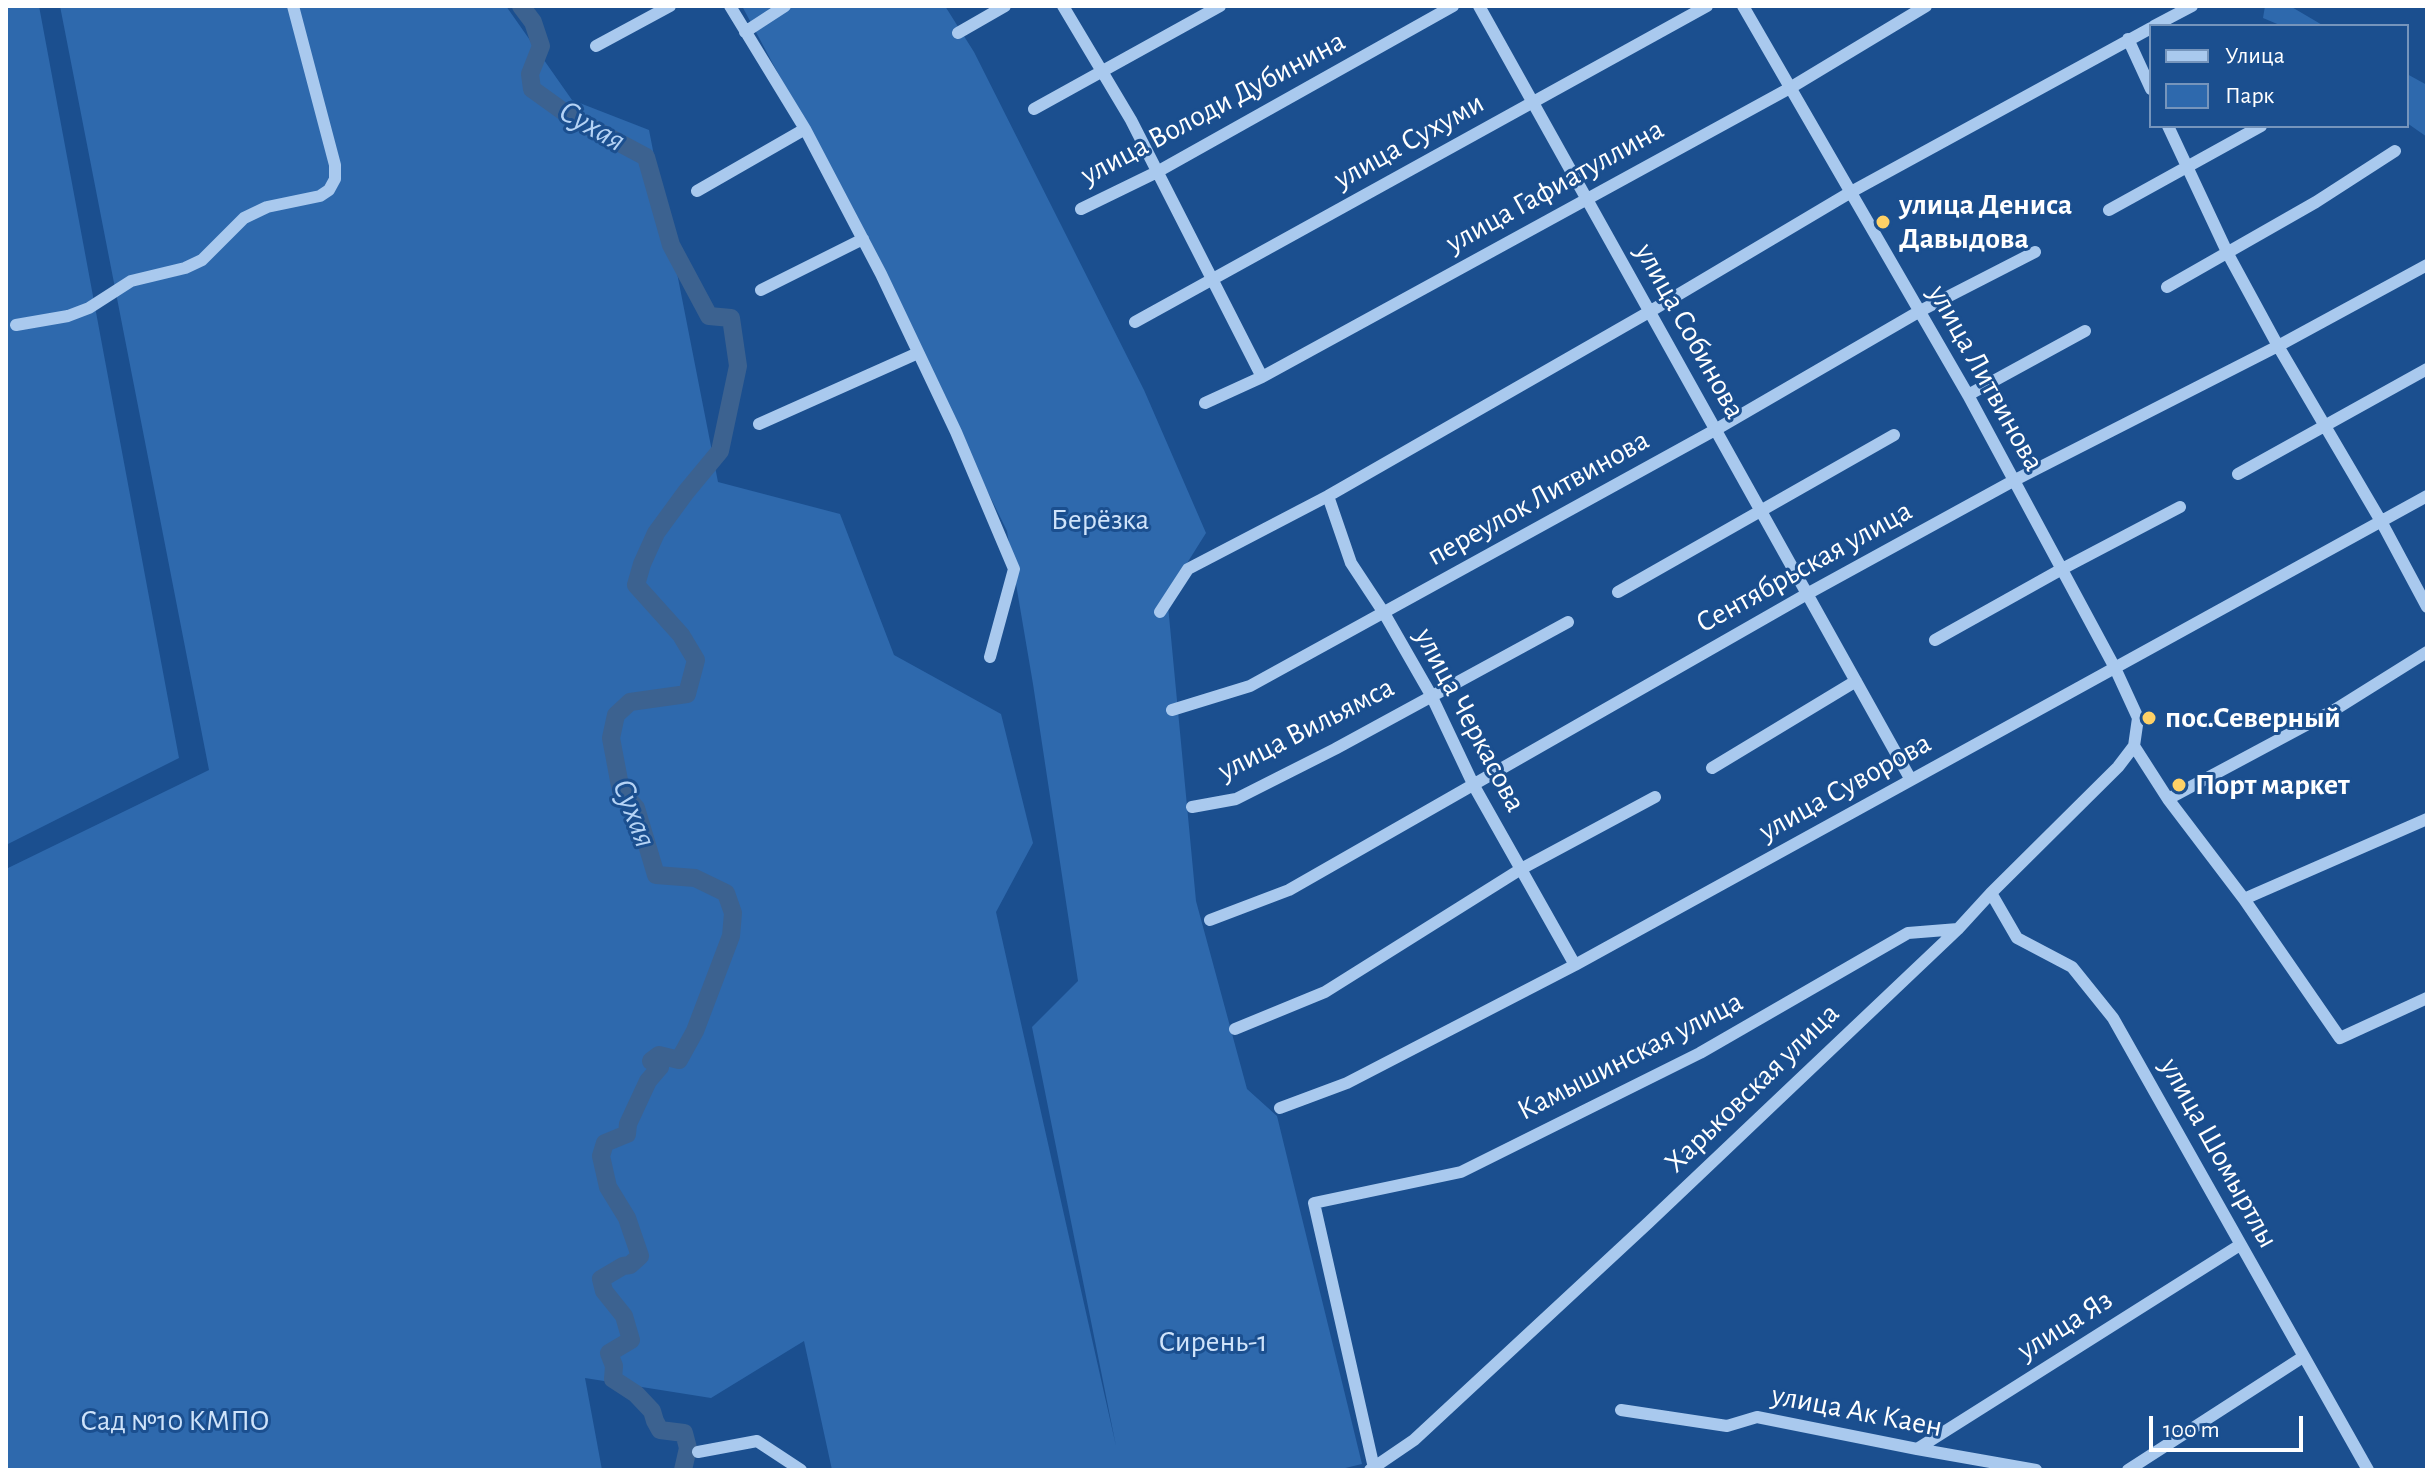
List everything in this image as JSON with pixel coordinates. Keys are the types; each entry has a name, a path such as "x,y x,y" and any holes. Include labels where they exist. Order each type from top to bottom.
{"street":[{"path":"16,325 68,316 89,308 131,281 185,268 202,260 244,218 267,207 320,196 329,190 335,179 335,165 293,6"},
{"path":"596,46 670,6"},
{"path":"730,6 805,129 863,239 956,432 1014,569 990,657"},
{"path":"745,32 785,6"},
{"path":"958,33 1005,6"},
{"path":"1063,6 1102,70 1157,172 1262,377"},
{"path":"1034,109 1220,6"},
{"name":"улица Володи Дубинина","path":"1081,209 1157,172 1453,6"},
{"name":"улица Собинова","path":"1479,6 1911,780"},
{"name":"улица Сухуми","path":"1135,322 1707,6"},
{"name":"улица Литвинова","path":"1743,6 1968,395 2115,668 2138,718 2134,746"},
{"name":"улица Гафиатуллина","path":"1205,403 1262,377 1790,88 1926,6"},
{"path":"2158,24 2192,6"},
{"path":"1160,612 1188,569 1328,496 1851,192 2149,28"},
{"path":"2128,39 2149,85"},
{"path":"2169,128 2228,254 2427,607"},
{"path":"2109,210 2257,128"},
{"path":"697,191 805,129"},
{"path":"2167,287 2228,254 2395,151"},
{"path":"761,290 863,239"},
{"name":"переулок Литвинова","path":"1172,710 1250,686 1715,430 1920,311 2035,252"},
{"name":"Сентябрьская улица","path":"1210,920 1289,890 1807,594 2013,481 2278,346 2427,265"},
{"path":"1968,395 2085,331"},
{"path":"759,424 918,353"},
{"path":"2238,474 2427,369"},
{"path":"1618,592 1894,435"},
{"name":"улица Черкасова","path":"1328,496 1351,563 1431,695 1474,786 1575,965"},
{"name":"улица Суворова","path":"1280,1108 1347,1083 1575,965 2427,496"},
{"path":"1935,640 2180,507"},
{"name":"улица Вильямса","path":"1192,807 1236,799 1335,749 1568,622"},
{"path":"2168,799 2336,709 2427,652"},
{"path":"1712,768 1856,681"},
{"path":"2134,746 2168,799 2244,899 2340,1038 2427,998"},
{"name":"Харьковская улица","path":"1372,1469 1420,1435 1958,929 2118,767 2134,746"},
{"path":"1235,1029 1325,992 1521,869 1655,797"},
{"path":"2244,899 2427,819"},
{"name":"улица Шомыртлы","path":"1991,893 2017,938 2072,967 2113,1018 2368,1470"},
{"name":"Камышинская улица","path":"1372,1469 1314,1203 1461,1172 1700,1053 1908,933 1958,929"},
{"name":"улица Яз","path":"1917,1449 2240,1245"},
{"path":"2128,1470 2303,1357"},
{"name":"улица Ак Каен","path":"1621,1410 1727,1426 1757,1417 2036,1470"},
{"path":"698,1452 757,1441 801,1470"}],"green space":[{"path":"6,6 39,6 179,758 6,845"},
{"path":"60,6 506,6 572,100 649,130 718,482 840,514 894,655 1001,714 1033,843 996,912 1116,1446 1032,1027 1078,981 1007,531 826,163 742,6 945,6 974,52 1144,390 1206,533 1167,595 1196,901 1247,1089 1277,1116 1362,1464 1337,1470 832,1470 804,1341 711,1398 585,1378 602,1470 6,1470 6,869 209,770"},
{"path":"2265,6 2290,6 2321,24 2277,24 2263,18"},
{"path":"2409,75 2427,85 2427,137 2409,124"}],"waterway":[{"name":"Сухая","path":"521,6 533,22 541,46 530,74 532,89 571,117 646,157 671,245 709,316 731,318 738,366 720,451 656,533 636,585 681,635 696,660 687,694 630,702 616,715 611,738 621,791 636,808 656,875 695,878 726,893 733,913 731,936 695,1031 679,1060 659,1055 651,1061 660,1067 648,1081 628,1124 627,1134 605,1143 601,1156 608,1187 627,1218 640,1256 630,1265 601,1279 604,1291 624,1316 631,1340 609,1353 614,1366 613,1379 636,1394 652,1411 660,1430 684,1433 688,1448 683,1470"}],"place":[{"name":"улица Дениса Давыдова","path":"1883,222"},
{"name":"пос.Северный","path":"2149,718"},
{"name":"Порт маркет","path":"2179,785"}],"park label":[{"name":"Берёзка","path":"1100,520"},
{"name":"Сирень-1","path":"1213,1342"},
{"name":"Сад №10 КМПО","path":"175,1421"}]}
